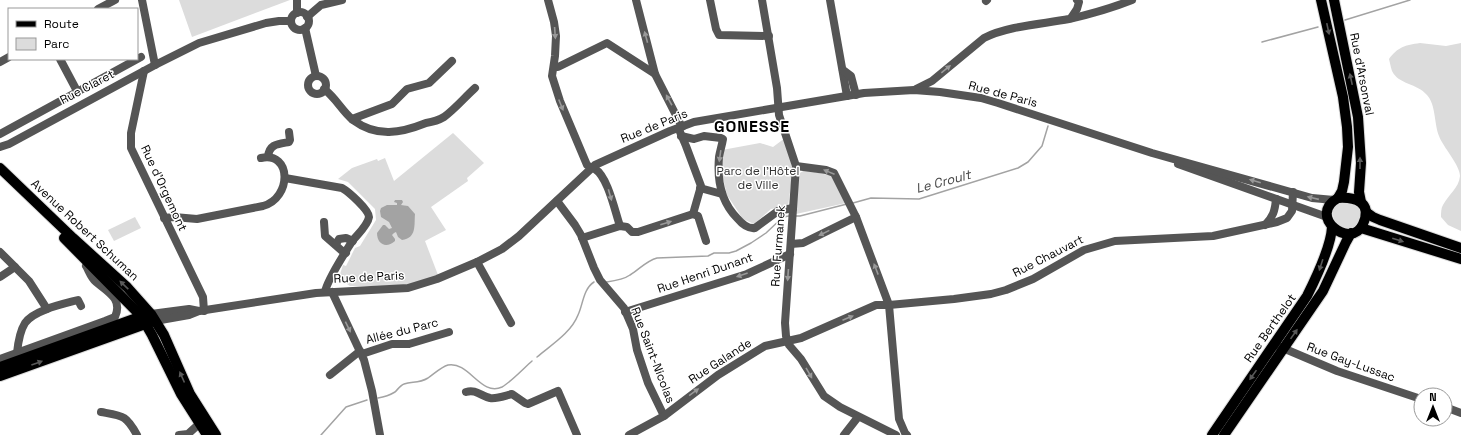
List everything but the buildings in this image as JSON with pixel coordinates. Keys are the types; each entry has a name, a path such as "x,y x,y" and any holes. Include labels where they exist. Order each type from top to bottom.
{"main road":[{"name":"Rue d'Arsonval","path":"1321,0 1343,97 1347,127 1348,147 1344,182 1342,191 1336,199"},
{"name":"Rue d'Arsonval","path":"1334,0 1358,117 1360,163 1359,192 1361,202"},
{"name":"Avenue Robert Schuman","path":"0,168 127,287 148,318"},
{"name":"Avenue Robert Schuman","path":"0,175 148,318"},
{"path":"1352,198 1361,202 1366,212 1365,221 1358,232 1352,233 1338,231 1332,228 1327,217 1330,205 1336,199 1352,198"},
{"path":"1366,212 1380,220 1461,248"},
{"name":"Rue Berthelot","path":"1224,435 1279,346 1307,296 1318,274 1332,236 1332,228"},
{"path":"1361,228 1461,259"},
{"name":"Rue Berthelot","path":"1212,435 1279,346 1323,291 1346,242 1352,233"},
{"path":"0,367 126,321 148,318"},
{"path":"0,376 148,318"},
{"path":"148,318 181,394 207,435"},
{"path":"148,318 162,333 190,394 216,435"}],"street":[{"path":"100,8 115,0"},
{"path":"142,0 154,65"},
{"path":"297,0 297,13 291,21 293,27 302,29"},
{"path":"307,17 321,5 342,0"},
{"path":"548,0 555,31 555,56 552,76 560,101 587,165 596,169 608,188 620,226"},
{"path":"636,0 655,74 683,131 686,146 700,180 700,188 693,214"},
{"path":"710,0 716,29 719,35 769,36"},
{"name":"Rue Furmanek","path":"762,0 769,36 779,115 796,166 785,324 787,341"},
{"path":"830,0 847,96"},
{"path":"914,90 932,81 984,38 990,35 1003,31 1094,13 1132,0"},
{"path":"1078,1 1084,8 1094,13"},
{"path":"1071,18 1077,9 1078,1"},
{"path":"297,13 305,14 307,17 308,22 302,29"},
{"name":"Rue Claret","path":"0,147 9,144 154,65 206,41 266,23 279,20 291,21"},
{"path":"302,29 314,77"},
{"path":"554,67 558,68 607,43 655,74"},
{"path":"61,60 77,91"},
{"path":"0,134 135,60"},
{"path":"352,119 392,104 407,89 429,83 452,61"},
{"path":"843,70 851,76 856,95"},
{"name":"Rue d'Orgemont","path":"144,71 131,134 131,148 203,297 202,311"},
{"path":"314,77 320,77 324,80 324,89 318,93 310,90 308,83 314,77"},
{"path":"932,81 932,85 939,92"},
{"path":"324,89 332,95 352,119 372,129 399,132 443,118 475,88"},
{"name":"Rue de Paris","path":"148,318 189,315 202,311 332,292 408,288 438,278 477,262 510,244 595,165 621,153 683,131 694,122 856,95 914,90 981,98 1152,153 1312,198 1336,199"},
{"path":"683,131 696,138 704,136 723,139 719,167 723,204 741,223 753,229 758,227 778,211 793,208"},
{"path":"164,218 174,216 197,219 268,205 280,194 285,178 282,165 273,158 264,157 273,145 289,142 289,132"},
{"name":"Rue Claret","path":"0,152 9,144"},
{"name":"Rue de Paris","path":"1152,153 1184,167 1327,217"},
{"path":"796,166 826,170 834,173 856,217 889,306 899,419 904,434"},
{"path":"285,178 337,187 347,191 366,210 369,216 368,220 353,241 326,287 332,292 361,352 372,391 380,435"},
{"path":"700,188 722,194"},
{"path":"1265,225 1275,213 1276,200 1293,192 1293,206"},
{"name":"Rue Saint-Nicolas","path":"557,201 575,225 600,280 626,312 633,329 637,350 648,383 664,416"},
{"name":"Rue Chauvart","path":"812,333 876,305 889,306 954,299 991,294 1006,290 1033,279 1084,250 1115,241 1213,236 1265,225 1288,218 1293,206"},
{"path":"582,238 620,226 627,227 632,232 638,232 693,214 698,216 706,241"},
{"path":"791,244 803,243 856,217"},
{"path":"324,222 325,236 346,253"},
{"path":"336,244 339,239 346,238 353,241"},
{"path":"0,252 29,282 47,309"},
{"name":"Rue Henri Dunant","path":"626,312 746,274 790,254"},
{"path":"477,262 511,323"},
{"path":"86,266 94,281 105,288 116,300 116,315"},
{"path":"0,277 15,267"},
{"path":"332,292 334,272"},
{"path":"17,353 19,340 25,323 34,315 47,309 78,300 81,306"},
{"path":"116,315 126,321"},
{"path":"0,359 105,322 116,315"},
{"name":"Allée du Parc","path":"361,352 392,344 409,344 449,332"},
{"name":"Rue Galande","path":"629,435 664,416 692,394 748,355 765,346 801,338 812,333"},
{"path":"787,341 801,359 824,396 858,417 895,435"},
{"name":"Rue Gay-Lussac","path":"1279,346 1337,371 1413,396"},
{"path":"330,375 361,352"},
{"path":"466,392 471,390 488,398 495,399 512,394 528,404 558,391 577,435"},
{"path":"101,412 122,416 127,420 137,435"},
{"path":"844,435 858,417"},
{"path":"179,435 188,434 199,424"}],"green space":[{"path":"179,0 290,0 192,37"},
{"path":"1420,43 1446,46 1461,43 1461,231 1448,225 1441,217 1442,206 1456,188 1460,176 1454,161 1437,131 1430,99 1423,91 1395,76 1389,59 1402,47"},
{"path":"453,133 484,163 467,178 468,181 431,207 446,230 425,241 438,275 415,284 383,286 350,286 341,280 340,274 343,265 346,266 355,248 360,246 376,220 375,209 348,182 338,179 352,168 377,159 378,161 385,158 394,181"},
{"name":"Parc de l'Hôtel de Ville","path":"785,138 793,171 788,206 771,209 754,224 743,219 727,195 722,174 722,150 760,143 773,147"},
{"path":"805,170 833,176 846,203 796,214 798,174"},
{"path":"1340,203 1353,204 1359,208 1361,214 1358,224 1350,228 1345,228 1335,223 1333,210"},
{"path":"135,217 141,228 114,241 108,230"}],"shaded area":[{"path":"395,200 402,200 403,202 401,205 408,206 415,214 414,230 410,237 402,240 398,237 396,232 394,233 392,235 395,241 385,245 380,242 377,237 377,233 383,225 389,229 392,228 389,222 381,217 380,211 381,208 387,205 397,205 397,203 394,202"}],"waterway":[{"name":"Le Croult","path":"1345,20 1410,0"},
{"name":"Le Croult","path":"1262,42 1318,27"},
{"name":"Le Croult","path":"853,203 871,198 919,199 1018,168 1028,162 1042,146 1048,126"},
{"name":"Le Croult","path":"796,216 847,204"},
{"name":"Le Croult","path":"606,282 624,278 657,258 708,256 714,253 729,253 736,251 766,233 783,217 789,216"},
{"name":"Le Croult","path":"537,357 571,327 580,311 584,297 590,285 594,282"},
{"name":"Le Croult","path":"378,398 395,392 404,384 424,380 448,365 455,365 462,368 481,383 495,389 506,385 532,361"},
{"name":"Le Croult","path":"321,435 346,407 367,400"}],"district":[{"name":"GONESSE","path":"752,126"}]}
